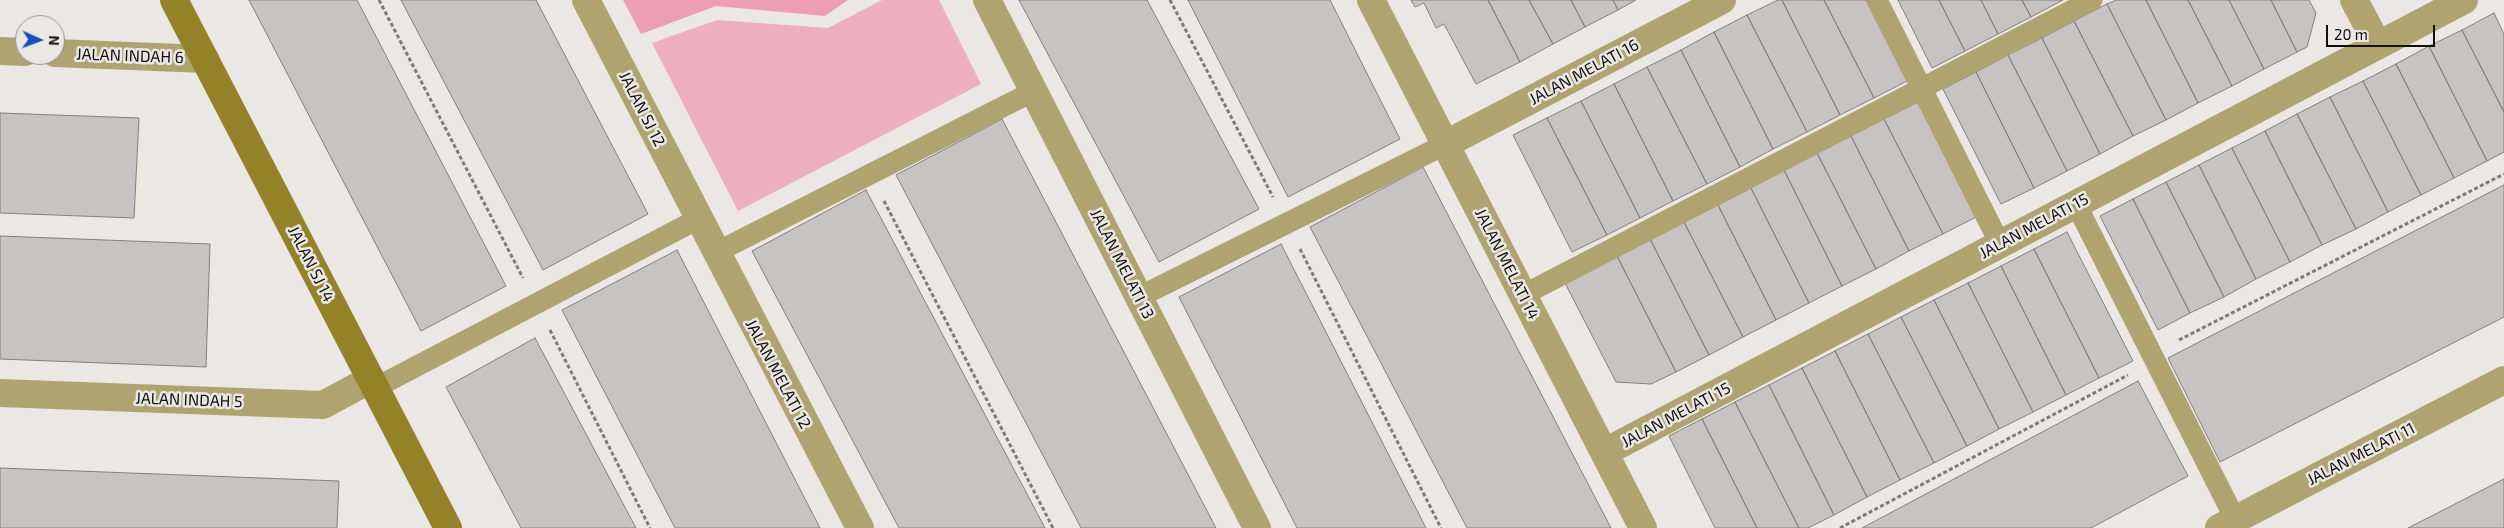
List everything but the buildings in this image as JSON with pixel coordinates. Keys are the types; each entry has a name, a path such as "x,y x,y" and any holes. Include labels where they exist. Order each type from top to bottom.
{"street":[{"name":"JALAN SJ 14","path":"174,0 448,528"},
{"name":"JALAN SJ 12","path":"586,0 698,219"},
{"name":"JALAN MELATI 13","path":"987,0 1257,528"},
{"name":"JALAN MELATI 14","path":"1372,0 1644,528"},
{"name":"JALAN MELATI 16","path":"1446,144 1722,0"},
{"path":"2354,0 2378,45"},
{"name":"JALAN MELATI 15","path":"1605,452 2464,0"},
{"path":"0,51 15,52"},
{"name":"JALAN INDAH 6","path":"65,53 205,59"},
{"name":"JALAN MELATI 12","path":"698,219 860,528"},
{"name":"JALAN MELATI 11","path":"2227,524 2504,380"},
{"name":"JALAN INDAH 5","path":"0,393 323,405 373,384"}],"lane":[{"path":"1877,0 2000,244"},
{"path":"1523,295 2092,0"},
{"path":"715,253 1034,91"},
{"path":"1139,297 1287,225 1446,144"},
{"path":"2076,204 2153,358 2227,524"},
{"path":"373,384 536,304 698,219"}],"path":[{"path":"379,0 650,528"},
{"path":"1170,0 1441,528"},
{"path":"870,174 1053,528"},
{"path":"1840,528 2153,358 2504,174"}],"shaded area":[{"path":"623,0 848,0 825,16 716,6 641,34"},
{"path":"882,0 939,0 981,84 738,211 652,43 717,20 828,28"}]}
